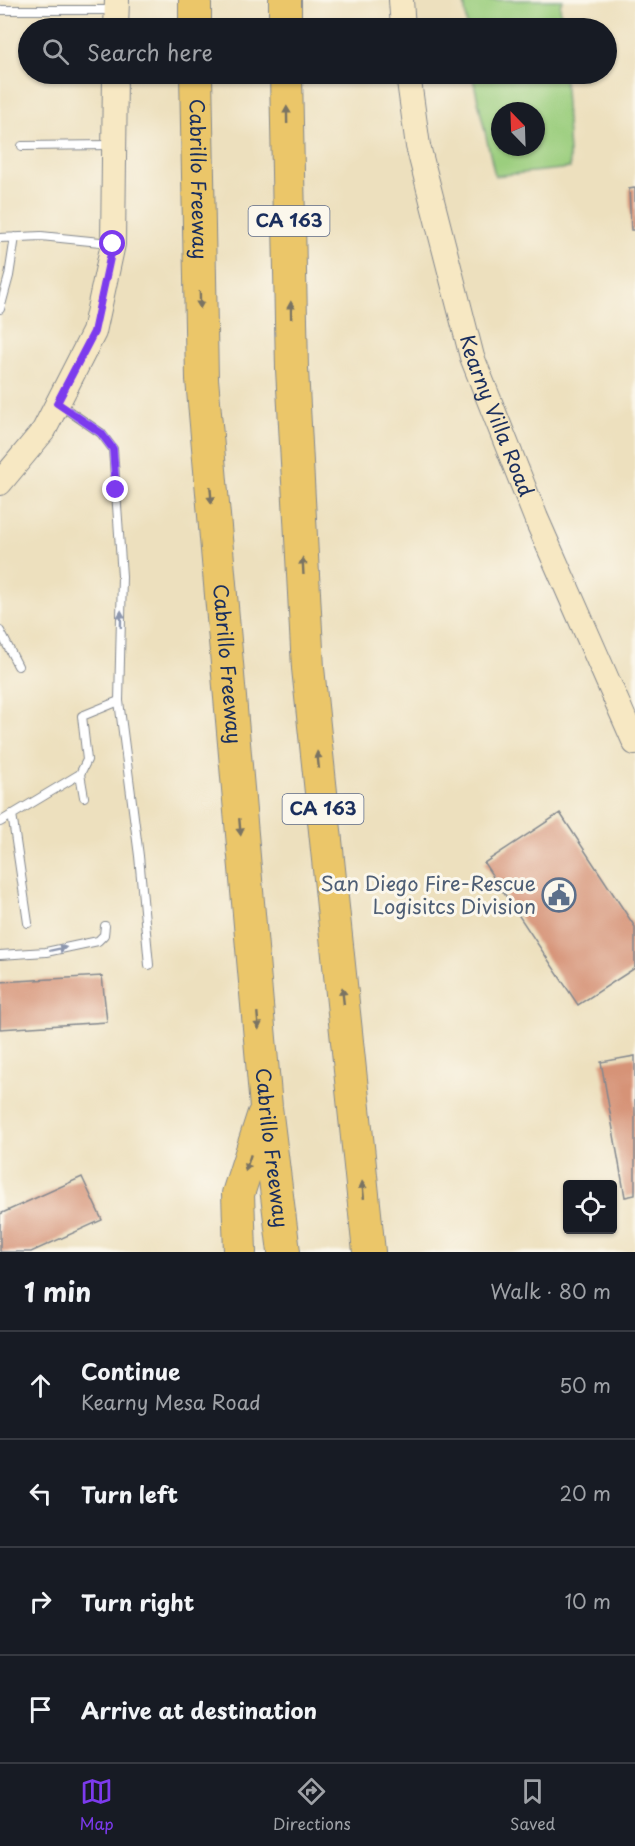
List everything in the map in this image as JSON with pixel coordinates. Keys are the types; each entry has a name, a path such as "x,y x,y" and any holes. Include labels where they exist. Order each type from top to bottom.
{"highway":[{"path":"195,0 195,18"},
{"path":"285,0 285,18"},
{"name":"Cabrillo Freeway","path":"196,84 202,379 266,1107 284,1252"},
{"name":"CA 163","path":"286,84 292,369 308,668 370,1251"},
{"path":"240,1252 238,1194 266,1107"}],"main road":[{"path":"401,0 402,18"},
{"path":"0,483 44,430 94,332 113,244 115,84"},
{"name":"Kearny Villa Road","path":"409,84 418,146 472,357 536,518 635,743"}],"lane":[{"path":"0,10 116,13"},
{"path":"22,146 114,145"},
{"path":"0,238 41,236 113,244"},
{"path":"0,309 15,237"},
{"path":"0,262 12,259"},
{"path":"57,403 101,433 113,449 122,576 119,701 139,856 149,965"},
{"path":"0,631 18,666"},
{"path":"0,822 80,774 87,760 82,716 119,701"},
{"path":"80,774 84,796"},
{"path":"12,814 28,923"},
{"path":"0,955 46,952 98,941 104,934 105,926"}],"green space":[{"path":"464,0 563,0 560,5 561,18 466,18"},
{"path":"474,84 565,84 570,168 495,176"}],"building":[{"path":"635,188 635,230 631,230 629,189"},
{"name":"San Diego Fire-Rescue Logisitcs Division","path":"560,813 635,927 635,968 578,1005 484,863"},
{"path":"102,976 107,1022 0,1029 0,982"},
{"path":"635,1056 635,1195 625,1197 601,1062"},
{"path":"82,1177 102,1220 31,1252 0,1252 0,1214"}],"place":[{"name":"San Diego Fire-Rescue Logisitcs Division","path":"559,895"}],"route":[{"path":"113,244 94,332 57,403 101,433 113,449 116,490"}]}
